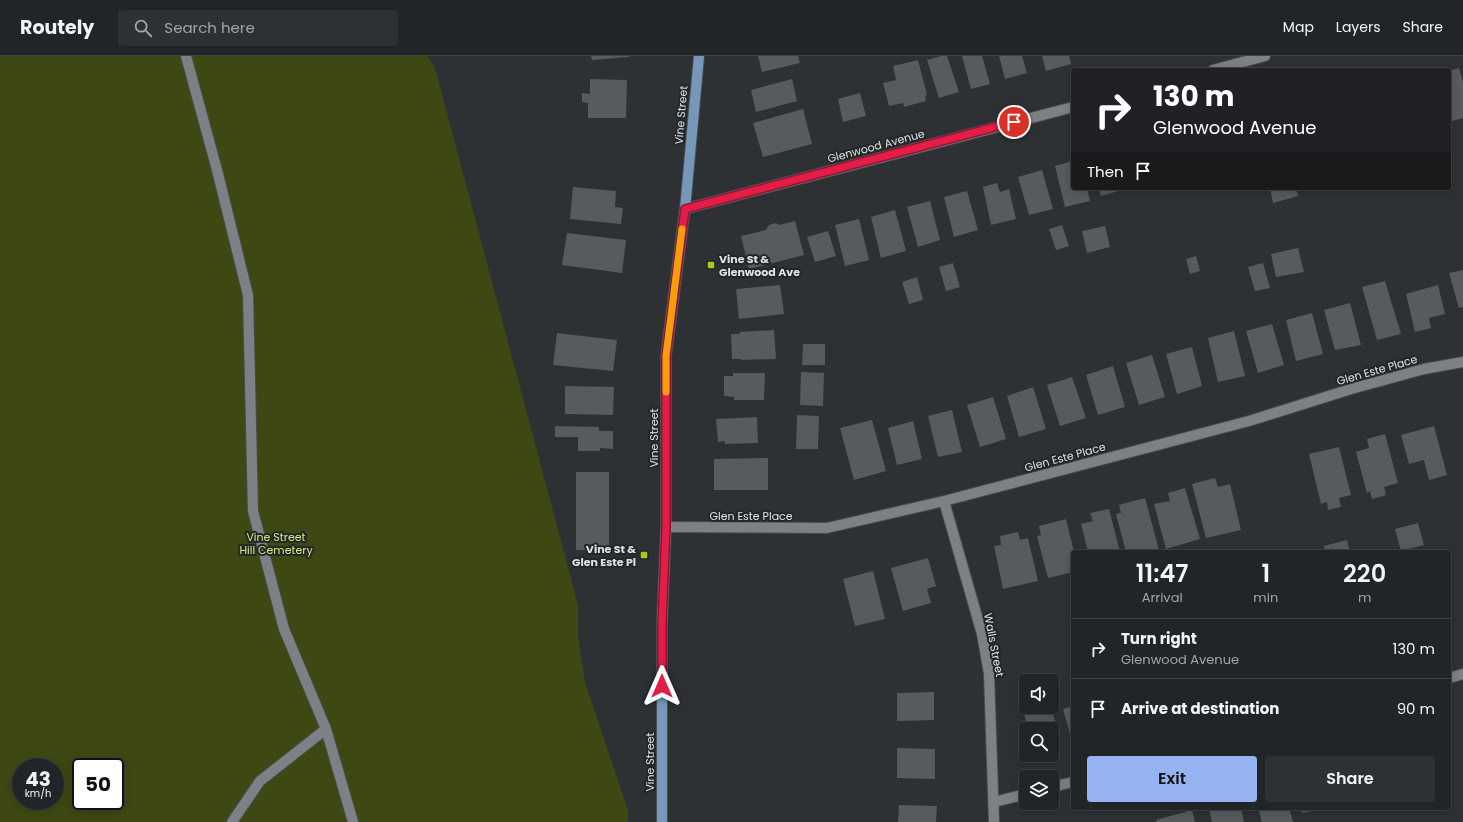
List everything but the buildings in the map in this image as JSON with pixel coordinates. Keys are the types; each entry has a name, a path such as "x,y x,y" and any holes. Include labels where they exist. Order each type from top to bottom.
{"main road":[{"name":"Vine Street","path":"662,822 662,625 666,527 666,356 685,209 699,56"}],"street":[{"path":"186,56 217,170 248,295 253,511 284,629 326,729 352,822"},
{"path":"1221,68 1265,56"},
{"name":"Glenwood Avenue","path":"685,209 1071,108"},
{"name":"Glen Este Place","path":"666,527 827,528 944,501 1241,423 1351,389 1424,369 1463,362"},
{"name":"Walls Street","path":"944,501 982,634 989,673 994,822"},
{"path":"1451,677 1463,674"},
{"path":"232,822 260,781 326,729"},
{"path":"1059,785 1071,782"},
{"path":"994,802 1019,796"}],"green space":[{"name":"Vine Street Hill Cemetery","path":"0,56 427,56 435,68 578,605 578,635 585,682 628,810 628,822 0,822"}],"slow traffic":[{"path":"666,392 666,356 682,229"}],"place":[{"name":"Vine St & Glenwood Ave","path":"711,265"},
{"name":"Vine St & Glen Este Pl","path":"644,555"}],"route":[{"path":"662,686 662,625 666,527 666,356 685,209 1014,122"}]}
